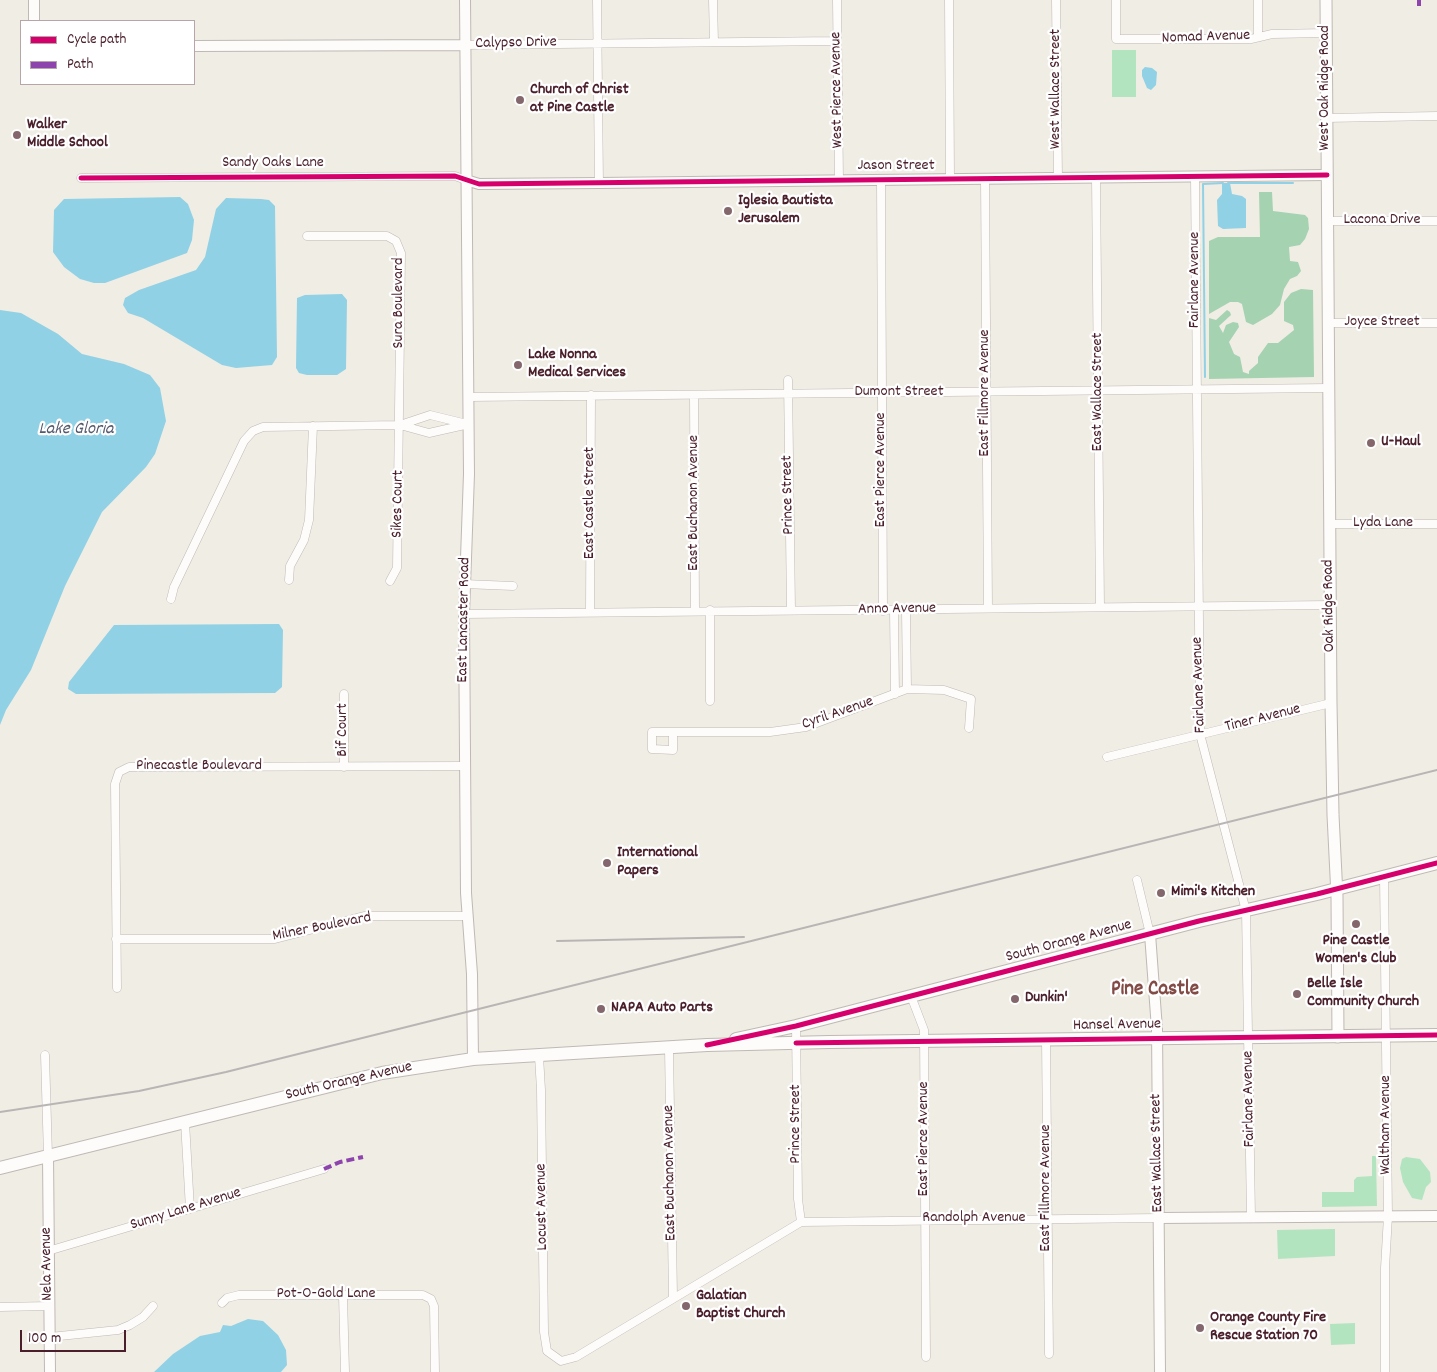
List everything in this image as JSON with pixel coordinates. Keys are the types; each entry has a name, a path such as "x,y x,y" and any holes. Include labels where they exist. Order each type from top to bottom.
{"main road":[{"name":"West Oak Ridge Road","path":"1326,0 1327,176"},
{"name":"Oak Ridge Road","path":"1327,176 1331,703 1333,815 1337,889 1338,1037"},
{"name":"South Orange Avenue","path":"706,1045 796,1026 1150,934 1437,863"},
{"name":"Hansel Avenue","path":"796,1043 1437,1035"},
{"name":"South Orange Avenue","path":"0,1168 382,1072 473,1059 669,1049 706,1045 796,1043"}],"street":[{"path":"34,0 34,20"},
{"name":"East Lancaster Road","path":"465,0 469,397 469,490 464,584 465,766 473,1059"},
{"path":"597,0 599,183"},
{"path":"713,0 714,42"},
{"name":"West Pierce Avenue","path":"837,0 839,180"},
{"path":"949,0 950,179"},
{"name":"West Wallace Street","path":"1056,0 1058,178"},
{"name":"Nomad Avenue","path":"1116,0 1116,39 1251,39 1326,33"},
{"path":"1258,0 1258,37"},
{"name":"Calypso Drive","path":"195,46 837,41"},
{"path":"1326,118 1437,116"},
{"name":"Sandy Oaks Lane","path":"81,178 455,176 466,180"},
{"name":"Jason Street","path":"466,180 479,184 1327,176"},
{"name":"Fairlane Avenue","path":"1195,177 1200,734 1246,910 1250,1037 1251,1217"},
{"name":"East Wallace Street","path":"1096,178 1100,607"},
{"name":"East Fillmore Avenue","path":"985,179 988,608"},
{"name":"East Pierce Avenue","path":"881,180 884,611"},
{"name":"Lacona Drive","path":"1327,221 1437,221"},
{"name":"Sura Boulevard","path":"307,236 387,236 399,246 401,253 400,425"},
{"name":"Joyce Street","path":"1328,323 1437,323"},
{"name":"Prince Street","path":"788,380 791,610"},
{"name":"Dumont Street","path":"469,397 1329,388"},
{"name":"East Castle Street","path":"590,611 591,395"},
{"name":"East Buchanon Avenue","path":"694,395 695,611"},
{"path":"400,425 421,417 433,415 469,424"},
{"path":"421,417 421,432"},
{"path":"171,600 174,587 248,435 263,427 400,425 421,432 432,433 469,424"},
{"name":"Sikes Court","path":"390,581 397,568 400,425"},
{"path":"289,580 290,566 304,540 309,520 313,426"},
{"name":"Lyda Lane","path":"1329,524 1437,524"},
{"path":"464,584 513,586"},
{"name":"Anno Avenue","path":"464,614 590,611 906,611 988,608 1330,605"},
{"path":"710,610 710,701"},
{"path":"894,611 895,694"},
{"path":"906,611 907,689"},
{"path":"894,627 906,625"},
{"name":"Cyril Avenue","path":"674,732 770,732 806,727 907,689 944,690 971,699 969,728"},
{"name":"Bif Court","path":"344,694 344,767"},
{"name":"Tiner Avenue","path":"1107,757 1331,703"},
{"name":"Pinecastle Boulevard","path":"117,988 115,784 119,772 129,767 465,766"},
{"name":"Waltham Avenue","path":"1384,877 1388,1216 1385,1268 1384,1372"},
{"path":"1137,880 1150,934"},
{"name":"Milner Boulevard","path":"116,939 274,939 364,916 468,916"},
{"name":"East Wallace Street","path":"1150,934 1157,1038 1160,1372"},
{"name":"East Pierce Avenue","path":"911,996 924,1030 926,1357"},
{"name":"Prince Street","path":"796,1026 798,1199 801,1222"},
{"name":"East Fillmore Avenue","path":"1046,1039 1049,1354"},
{"name":"East Buchanon Avenue","path":"669,1049 672,1297"},
{"path":"45,1054 48,1156"},
{"name":"Locust Avenue","path":"539,1056 544,1332 547,1351 551,1356"},
{"path":"185,1122 190,1209"},
{"name":"Nela Avenue","path":"48,1156 50,1372"},
{"name":"Sunny Lane Avenue","path":"48,1251 324,1169"},
{"name":"Randolph Avenue","path":"551,1356 561,1361 576,1357 672,1297 801,1222 925,1219 1437,1216"},
{"name":"Pot-O-Gold Lane","path":"222,1303 227,1298 239,1295 423,1295 431,1299 434,1306 435,1372"},
{"path":"343,1295 344,1372"},
{"path":"0,1307 49,1306"},
{"path":"50,1337 118,1330 137,1321 153,1306"}],"green space":[{"path":"1112,50 1136,50 1136,97 1112,97"},
{"path":"1259,192 1272,192 1273,211 1305,215 1308,218 1309,229 1300,245 1289,247 1290,261 1298,262 1301,271 1297,276 1290,279 1284,289 1280,305 1272,314 1253,325 1246,322 1242,304 1238,302 1230,302 1209,314 1209,241 1218,237 1260,237"},
{"path":"1301,289 1313,290 1314,377 1209,379 1209,318 1216,320 1227,310 1230,312 1231,315 1219,326 1223,333 1226,325 1233,322 1238,323 1239,327 1229,342 1234,354 1240,357 1243,372 1249,374 1249,371 1258,363 1258,357 1268,343 1278,343 1294,330 1293,325 1284,321 1284,302 1291,293"},
{"path":"1372,1156 1376,1156 1377,1206 1322,1207 1322,1192 1354,1192 1354,1180 1357,1177 1372,1176"},
{"path":"1406,1157 1420,1159 1430,1172 1431,1182 1426,1187 1422,1200 1412,1198 1403,1182 1400,1168 1402,1159"},
{"path":"1335,1229 1335,1256 1278,1259 1277,1230"},
{"path":"1355,1323 1355,1344 1331,1345 1330,1324"}],"water":[{"path":"1145,67 1152,68 1157,72 1156,85 1151,90 1147,88 1142,76 1142,70"},
{"path":"1222,183 1230,183 1232,194 1246,199 1246,228 1223,229 1218,226 1217,200 1222,194"},
{"path":"180,197 188,204 194,220 192,240 187,253 105,283 94,283 80,279 64,267 53,252 54,210 64,199"},
{"path":"226,198 269,200 275,206 277,357 272,365 236,368 222,365 143,318 128,313 123,305 125,298 139,290 196,270 205,257 216,209"},
{"path":"342,294 347,300 346,369 337,375 307,375 299,373 296,368 297,298 305,295"},
{"name":"Lake Gloria","path":"0,310 21,313 58,334 82,354 124,364 150,375 160,388 166,421 155,454 146,467 102,512 65,586 31,670 6,710 0,725"},
{"path":"279,624 283,630 282,687 275,693 76,694 68,689 69,682 114,625"},
{"path":"248,1319 263,1321 278,1335 286,1350 287,1365 281,1372 154,1372 173,1354 200,1336 220,1332 223,1325 231,1326"}],"waterway":[{"path":"1205,377 1203,184 1223,183"},
{"path":"1228,183 1293,183"}],"railway":[{"path":"0,1112 139,1091 226,1072 1437,770"},
{"path":"557,941 744,937"}],"marked path":[{"path":"1419,0 1419,6"},
{"path":"324,1169 340,1162 363,1157"}],"cycle path":[{"path":"81,178 455,176 479,184 1327,175"},
{"path":"707,1045 796,1026 1199,921 1317,894 1437,863"},
{"path":"796,1043 1437,1035"}],"place":[{"name":"Church of Christ at Pine Castle","path":"520,100"},
{"name":"Walker Middle School","path":"17,135"},
{"name":"Iglesia Bautista Jerusalem","path":"728,211"},
{"name":"Lake Nonna Medical Services","path":"518,365"},
{"name":"U-Haul","path":"1371,443"},
{"name":"International Papers","path":"607,863"},
{"name":"Mimi's Kitchen","path":"1161,893"},
{"name":"Pine Castle Women's Club","path":"1356,924"},
{"name":"Belle Isle Community Church","path":"1297,994"},
{"name":"Dunkin'","path":"1015,999"},
{"name":"NAPA Auto Parts","path":"601,1009"},
{"name":"Galatian Baptist Church","path":"686,1306"},
{"name":"Orange County Fire Rescue Station 70","path":"1200,1328"}],"district":[{"name":"Pine Castle","path":"1155,991"}]}
